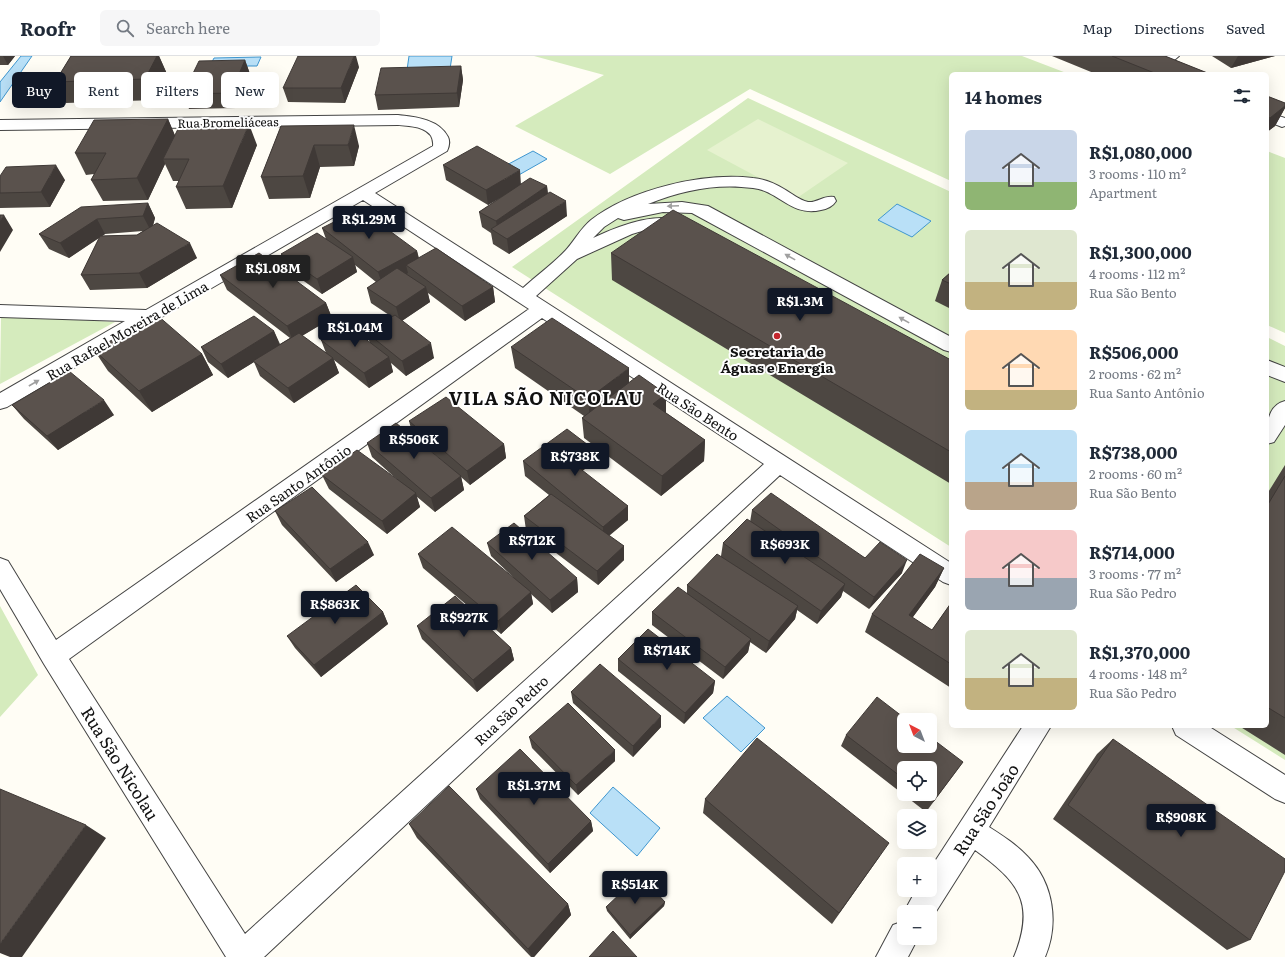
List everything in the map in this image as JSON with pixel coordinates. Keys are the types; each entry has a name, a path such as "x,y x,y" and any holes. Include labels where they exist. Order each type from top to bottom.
{"street":[{"path":"1160,72 1157,67 1172,56"},
{"path":"1269,117 1282,122"},
{"name":"Rua Bromeliáceas","path":"0,126 398,120 415,122 428,126 436,131 441,138 441,148"},
{"name":"Rua Rafael Moreira de Lima","path":"0,402 152,316 441,148"},
{"path":"593,239 598,223 624,209 676,188 693,184 746,182 760,184 810,208 821,206 828,201"},
{"name":"Rua São Bento","path":"364,193 778,464 949,574"},
{"path":"523,297 617,218 652,208 680,206 702,210 949,344"},
{"path":"593,239 644,224 672,223 699,230"},
{"name":"Rua Santo Antônio","path":"53,656 542,309"},
{"path":"0,310 152,316"},
{"path":"923,330 949,336"},
{"path":"1269,368 1285,374"},
{"path":"1269,433 1285,408"},
{"name":"Rua São Pedro","path":"243,957 778,464"},
{"name":"Rua São Nicolau","path":"0,568 53,656 243,957"},
{"name":"Rua São João","path":"923,905 1037,728"},
{"path":"1188,728 1285,790"},
{"path":"970,830 1018,867 1032,888 1040,921 1038,936 1028,957"},
{"path":"891,957 898,945"}],"green space":[{"path":"534,56 1022,56 1064,72 949,72 949,180 750,89 610,174 515,126 604,75"},
{"path":"748,98 949,191 949,546 512,267"},
{"path":"758,119 848,163 797,198 707,150"},
{"path":"1269,152 1285,158 1285,333 1269,326"},
{"path":"1,315 115,322 0,384"},
{"path":"1269,338 1285,346 1285,760 1234,728 1269,728"},
{"path":"0,606 38,675 0,717"}],"water":[{"path":"21,56 32,56 21,72 12,72 12,85 0,102 0,82"},
{"path":"409,56 452,56 450,69 407,70"},
{"path":"261,57 257,66 210,66 214,58"},
{"path":"533,151 547,159 517,176 503,167"},
{"path":"897,204 931,221 912,237 878,220"},
{"path":"727,696 765,728 741,752 703,718"},
{"path":"613,787 660,828 637,856 590,813"}],"building":[{"path":"71,56 157,56 149,72 141,72 141,79 133,79 133,72 74,72 74,81 66,82 66,72 61,72"},
{"path":"298,56 354,56 341,88 283,88"},
{"path":"1112,56 1165,56 1205,72 1152,72"},
{"path":"245,60 240,72 221,72 221,93 213,93 213,72 194,72 199,61"},
{"path":"461,66 457,93 375,95 381,68"},
{"path":"1269,97 1285,103 1285,106 1270,118"},
{"path":"168,119 137,178 91,180 106,153 75,153 94,120"},
{"path":"249,124 223,186 176,187 189,159 163,159 180,125"},
{"path":"354,125 348,145 314,145 303,176 261,177 281,126"},
{"path":"477,146 520,170 486,190 443,165"},
{"path":"56,165 41,192 0,193 0,176 6,167"},
{"path":"530,178 547,186 496,221 479,212"},
{"path":"550,192 566,201 507,239 491,229"},
{"path":"148,203 143,216 97,219 60,243 39,234 81,207"},
{"path":"360,209 417,251 378,272 322,228"},
{"name":"Secretaria de Águas e Energia","path":"673,210 949,359 949,451 611,253"},
{"path":"0,215 4,215 0,221"},
{"path":"157,223 190,243 139,273 81,275 100,236 137,235"},
{"path":"317,233 353,257 317,279 281,254"},
{"path":"436,248 493,287 462,306 406,265"},
{"path":"259,253 326,303 287,326 220,275"},
{"path":"397,268 426,287 396,307 367,288"},
{"path":"949,274 949,283 942,280"},
{"path":"157,315 202,354 139,391 94,350"},
{"path":"395,315 431,343 402,361 366,332"},
{"path":"254,316 274,331 221,364 201,347"},
{"path":"552,318 629,368 588,399 511,347"},
{"path":"346,324 389,357 364,373 321,340"},
{"path":"299,333 333,358 288,388 253,361"},
{"path":"69,371 104,400 47,436 12,405"},
{"path":"639,375 666,394 653,404 705,440 662,476 582,418"},
{"path":"446,397 504,444 467,471 409,421"},
{"path":"396,423 461,476 431,498 367,443"},
{"path":"567,429 592,448 573,463 628,506 603,527 523,461"},
{"path":"357,450 416,493 382,521 322,475"},
{"path":"1285,476 1285,718 1269,708 1269,503"},
{"path":"312,487 368,542 330,569 275,511"},
{"path":"771,493 865,558 880,542 907,560 874,597 752,510"},
{"path":"551,494 624,546 597,571 524,516"},
{"path":"747,519 845,584 821,611 723,543"},
{"path":"514,523 577,578 550,600 487,543"},
{"path":"452,527 531,592 498,621 418,554"},
{"path":"717,554 798,606 769,641 687,585"},
{"path":"920,554 944,568 909,615 932,630 949,606 949,663 872,614"},
{"path":"356,585 383,612 314,665 287,636"},
{"path":"678,587 751,639 725,667 652,612"},
{"path":"455,596 511,648 473,680 417,626"},
{"path":"648,629 715,681 685,713 618,659"},
{"path":"600,664 661,716 633,746 571,692"},
{"path":"877,697 898,713 897,753 937,753 937,742 963,762 937,797 937,761 897,761 897,774 846,735"},
{"path":"568,703 615,750 576,785 529,737"},
{"path":"757,738 889,843 839,913 705,799"},
{"path":"1113,739 1285,859 1285,871 1250,940 1068,805"},
{"path":"520,749 591,821 548,864 476,789"},
{"path":"449,786 568,904 528,949 409,824"},
{"path":"0,789 86,825 0,944"},
{"path":"640,875 665,902 630,935 606,907"},
{"path":"613,931 637,957 589,957"}],"place":[{"name":"Secretaria de Águas e Energia","path":"777,336"}],"district":[{"name":"VILA SÃO NICOLAU","path":"546,397"}]}
